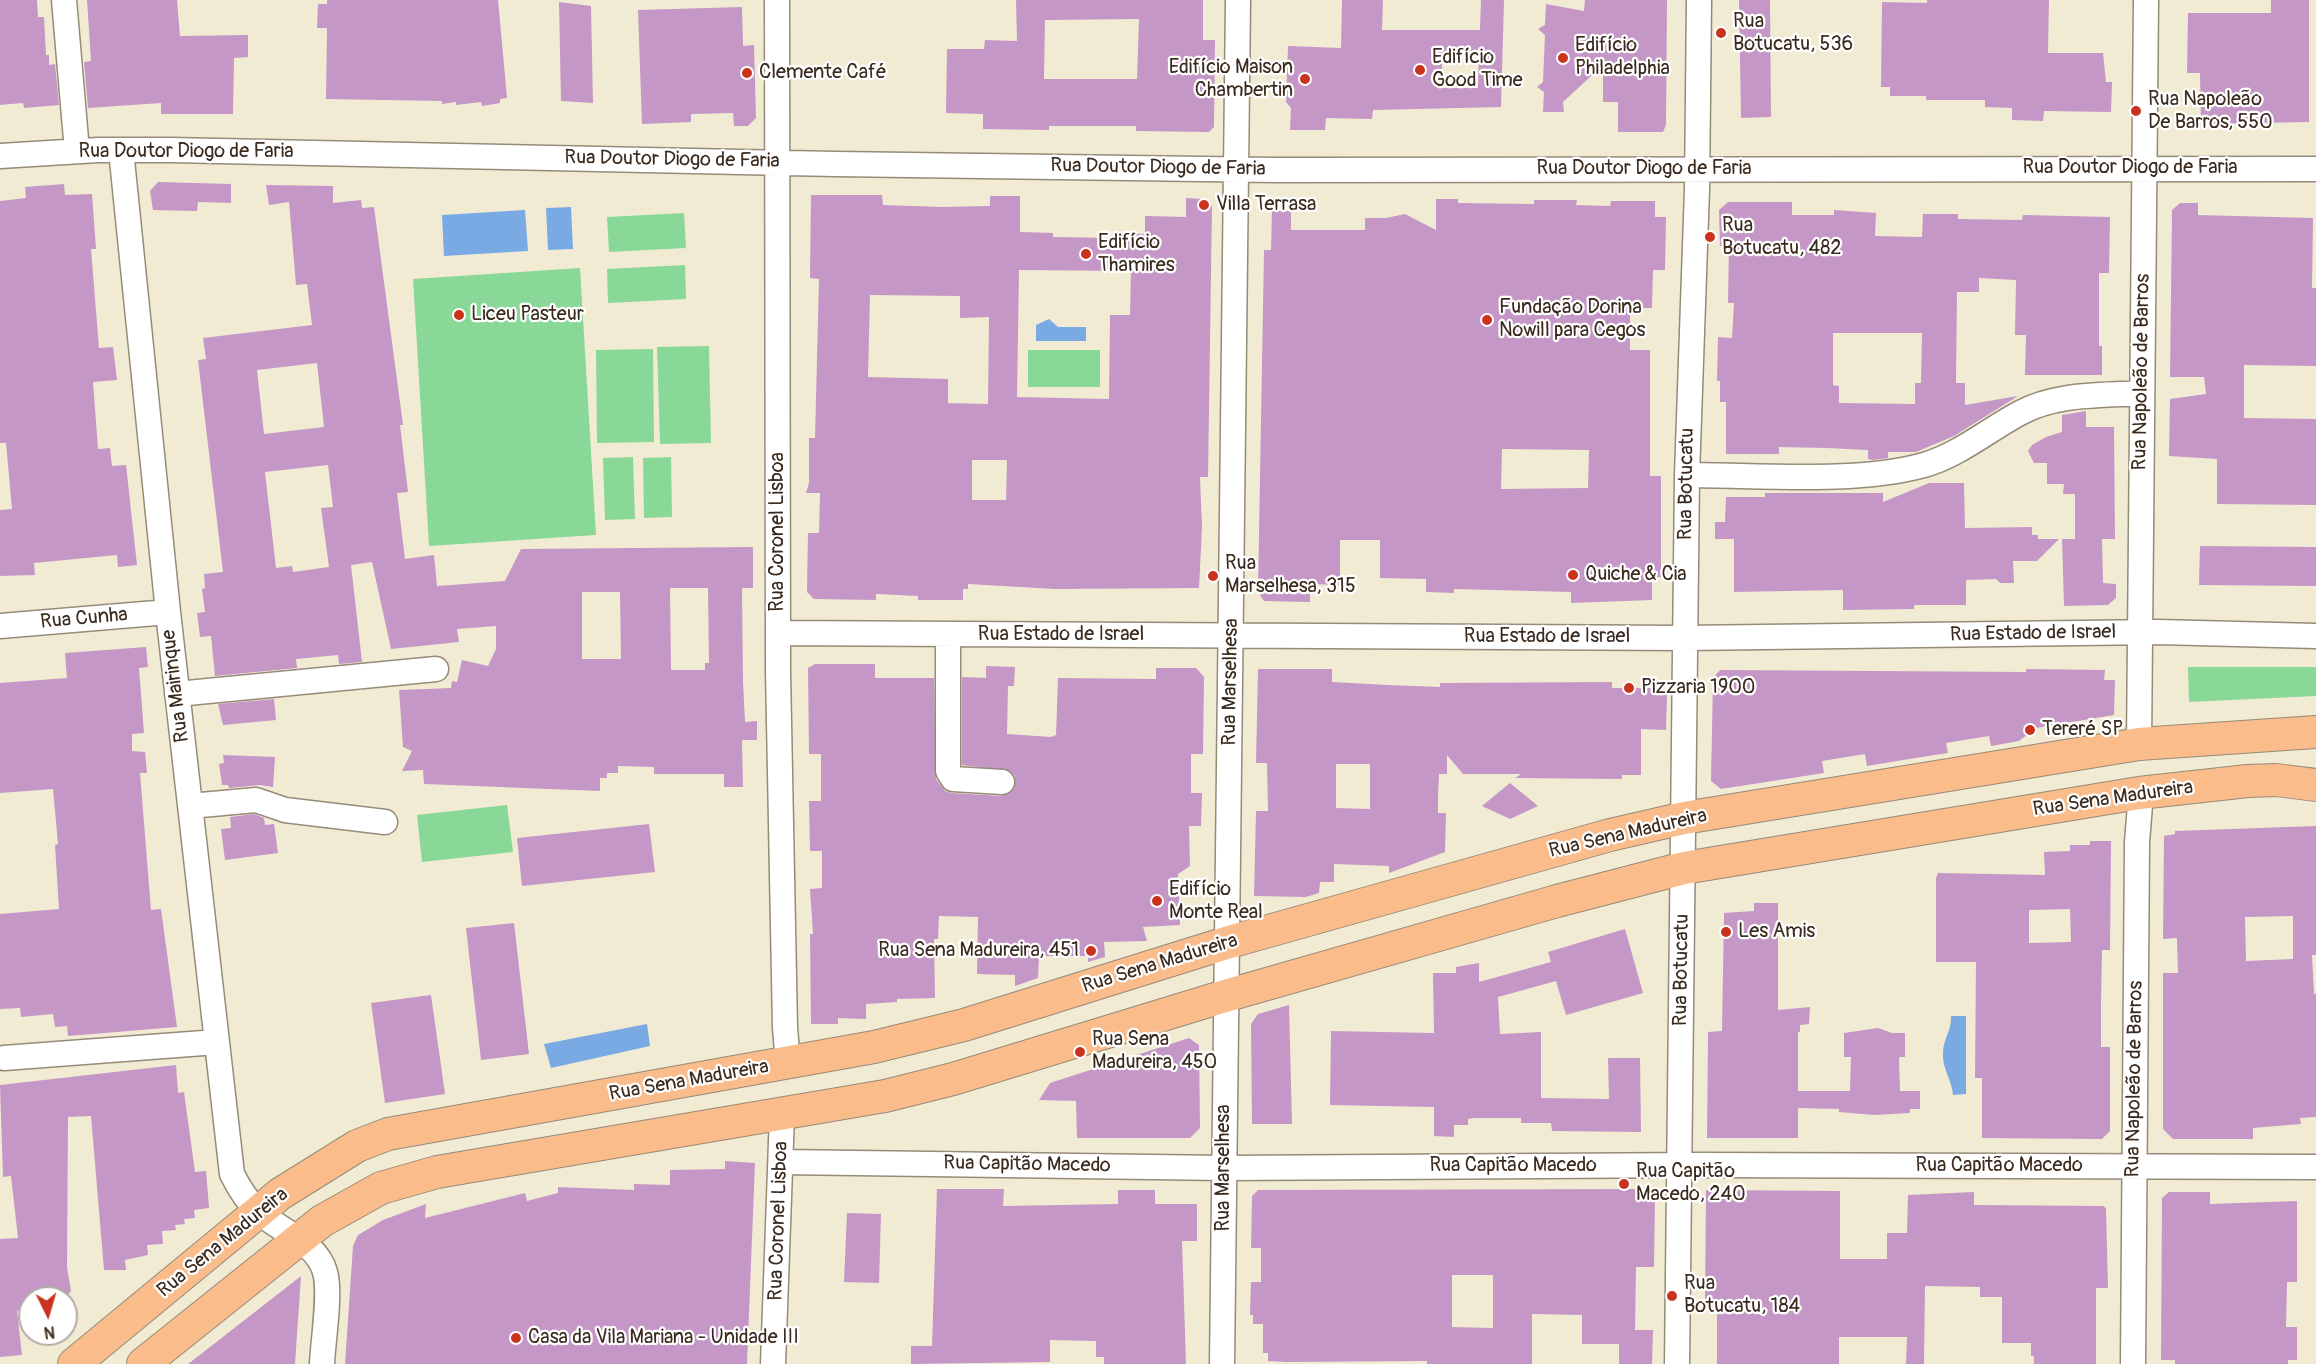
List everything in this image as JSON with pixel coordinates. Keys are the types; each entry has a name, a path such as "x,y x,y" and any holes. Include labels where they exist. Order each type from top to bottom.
{"main road":[{"name":"Rua Sena Madureira","path":"74,1364 280,1194 357,1146 388,1134 874,1047 964,1025 1226,943 1610,835 1684,818 2139,744 2215,736 2316,732"},
{"name":"Rua Sena Madureira","path":"143,1364 300,1241 322,1221 365,1195 399,1181 437,1172 885,1096 953,1079 1225,996 1557,901 1684,868 2141,793 2248,781 2276,780 2316,785"}],"street":[{"path":"64,0 77,151"},
{"name":"Rua Coronel Lisboa","path":"777,0 778,633 785,1028 788,1063"},
{"name":"Rua Marselhesa","path":"1222,1364 1238,0"},
{"name":"Rua Botucatu","path":"1677,1364 1687,475 1697,168 1699,0"},
{"name":"Rua Napoleão de Barros","path":"2139,744 2146,0"},
{"name":"Rua Doutor Diogo de Faria","path":"0,156 121,150 1237,169 2316,169"},
{"name":"Rua Mairinque","path":"121,150 168,612 232,1174 241,1192 258,1212 300,1241 320,1259 325,1273 321,1364"},
{"path":"1687,475 1854,475 1894,472 1950,456 2022,412 2049,402 2073,397 2141,393"},
{"name":"Rua Cunha","path":"0,626 168,612"},
{"name":"Rua Estado de Israel","path":"778,633 1685,638 2139,633 2316,636"},
{"path":"948,634 948,771 953,779 963,782 1002,782"},
{"path":"177,694 436,669"},
{"name":"Rua Napoleão de Barros","path":"2133,1364 2137,842 2141,793"},
{"path":"190,806 256,800 285,810 385,822"},
{"path":"4,1058 217,1042"},
{"name":"Rua Coronel Lisboa","path":"773,1364 782,1114"},
{"name":"Rua Capitão Macedo","path":"782,1161 1224,1168 1679,1165 2316,1167"}],"green space":[{"path":"684,213 686,248 609,252 607,217"},
{"path":"685,265 686,299 608,303 607,269"},
{"path":"580,268 596,535 429,546 413,279"},
{"path":"709,346 711,443 660,444 657,347"},
{"path":"653,349 654,442 597,443 596,350"},
{"path":"1028,350 1100,350 1100,387 1028,387"},
{"path":"633,457 635,519 605,520 603,458"},
{"path":"671,457 672,517 644,518 643,458"},
{"path":"2188,667 2316,667 2316,696 2189,702"},
{"path":"507,805 513,852 422,862 417,815"}],"water":[{"path":"571,207 573,249 548,250 546,208"},
{"path":"525,210 528,251 444,256 442,215"},
{"path":"1049,319 1058,327 1086,327 1086,341 1036,341 1036,325"},
{"path":"1951,1016 1966,1016 1966,1094 1953,1095 1943,1059 1943,1048"},
{"path":"647,1024 650,1046 551,1068 544,1044"}],"building":[{"path":"0,0 37,0 38,17 44,17 46,55 49,55 49,65 55,64 59,105 24,108 23,103 0,105"},
{"path":"87,0 177,0 180,36 248,35 248,57 234,58 233,114 161,114 161,103 88,108 84,62 91,61"},
{"path":"327,0 498,0 507,98 500,99 500,103 482,106 481,102 456,105 456,102 442,104 442,101 326,99 327,28 317,28 318,4 327,4"},
{"path":"1016,0 1203,0 1203,40 1215,40 1214,127 1209,132 1136,131 1136,126 1049,126 1049,130 983,129 983,114 946,113 947,49 984,49 985,40 1017,41","holes":["1139,19 1137,79 1044,79 1045,20"]},
{"path":"1342,0 1383,0 1382,30 1480,30 1481,0 1504,0 1501,107 1373,110 1372,119 1326,118 1325,130 1290,130 1291,108 1286,102 1288,46 1341,48","holes":["1442,52 1479,52 1478,88 1442,88"]},
{"path":"1585,0 1667,0 1666,125 1663,132 1618,132 1618,102 1603,102 1603,65 1563,102 1564,112 1543,112 1544,92 1537,87 1543,82 1545,35 1538,29 1545,25 1546,4 1584,11"},
{"path":"1739,0 1770,0 1771,117 1741,118"},
{"path":"1927,0 2049,0 2048,53 2103,53 2106,82 2112,82 2111,112 2044,111 2043,121 2012,120 2012,108 1985,107 1985,100 1926,100 1926,96 1890,96 1890,87 1881,87 1882,2 1927,3"},
{"path":"2271,0 2309,0 2309,122 2201,124 2200,73 2187,73 2188,13 2271,13"},
{"path":"559,2 591,6 593,103 561,101"},
{"path":"742,7 743,46 754,45 756,118 748,126 734,126 733,113 691,114 691,122 642,124 638,10"},
{"path":"158,182 231,184 231,203 198,202 197,211 153,210 150,191"},
{"path":"64,184 65,195 92,194 96,249 91,249 99,348 113,347 117,380 93,382 98,449 110,448 112,466 126,465 137,565 118,567 117,555 34,563 35,575 0,576 0,510 12,509 6,443 0,443 0,201 26,198 25,187"},
{"path":"266,185 333,186 333,203 361,200 362,208 374,207 403,425 400,425 408,492 397,493 405,559 434,555 437,586 505,581 521,549 753,547 753,588 742,588 743,682 745,722 757,721 757,740 742,740 743,787 724,787 724,774 654,774 654,767 618,766 618,773 607,773 607,778 600,778 600,791 424,784 423,770 402,771 412,751 403,747 399,690 451,688 452,681 457,682 462,660 488,666 496,649 496,626 457,629 459,642 391,649 372,562 351,565 362,662 339,664 338,655 296,659 297,668 215,676 211,636 200,637 197,613 205,612 202,589 205,588 204,574 223,572 198,360 206,359 203,338 312,325 307,284 296,285 289,202 269,205","holes":["317,363 324,427 264,434 257,370","328,465 333,507 321,508 329,567 293,572 292,566 276,568 265,472","670,588 708,588 709,663 705,663 705,670 671,670","582,592 620,592 621,659 582,659"]},
{"path":"811,195 882,195 883,205 942,207 990,206 990,196 1020,196 1020,232 1053,233 1053,237 1119,238 1119,233 1145,234 1145,216 1186,217 1186,198 1204,199 1212,206 1208,477 1200,477 1202,527 1199,588 1055,589 968,584 968,589 963,589 963,600 918,600 918,596 876,594 876,600 814,599 807,592 808,533 819,533 820,493 806,493 809,483 809,438 815,438 819,279 810,278","holes":["1019,270 1131,271 1130,315 1110,315 1109,399 1017,397","870,295 960,296 960,318 989,317 988,404 948,403 948,379 868,377","972,460 1007,460 1006,500 972,500"]},
{"path":"1436,199 1458,199 1458,203 1534,204 1534,200 1577,200 1576,205 1610,206 1611,201 1655,201 1655,217 1666,217 1665,270 1653,270 1652,308 1630,308 1630,350 1650,350 1650,476 1661,476 1661,577 1652,577 1652,600 1571,603 1571,592 1454,589 1454,593 1426,592 1426,579 1380,578 1380,540 1340,540 1340,585 1310,584 1310,602 1264,601 1258,592 1264,250 1271,250 1272,211 1291,211 1291,230 1365,230 1365,218 1386,218 1405,214 1436,230","holes":["1502,449 1589,450 1588,488 1501,489"]},
{"path":"1728,202 1792,202 1792,215 1834,215 1834,210 1876,213 1875,236 1922,237 1923,214 1958,214 1958,219 2022,220 2023,215 2110,217 2109,273 2099,273 2099,346 2102,346 2102,375 2025,375 2026,335 2015,335 2016,280 1979,278 1979,292 1957,292 1956,383 1965,383 1965,405 2018,396 1954,436 1916,452 1888,452 1888,458 1868,459 1868,450 1826,448 1779,447 1779,454 1726,454 1726,402 1720,402 1720,381 1717,381 1718,337 1732,338 1734,303 1728,303 1729,245 1720,246 1719,210","holes":["1833,333 1922,333 1921,383 1915,383 1915,404 1839,403 1839,386 1833,385"]},
{"path":"2180,203 2198,203 2198,215 2313,218 2312,288 2316,288 2316,366 2244,365 2244,418 2316,419 2316,505 2217,504 2217,459 2169,456 2170,399 2206,394 2204,377 2170,377 2172,210"},
{"path":"2086,411 2086,427 2114,427 2115,539 2102,539 2103,583 2116,584 2116,598 2108,605 2064,606 2062,539 2075,539 2075,494 2063,494 2064,484 2047,484 2047,463 2034,463 2028,451 2032,445 2046,437 2062,432 2062,415"},
{"path":"1929,483 1964,483 1965,528 2032,527 2032,535 2038,535 2038,539 2059,539 2037,561 2013,561 2014,583 2000,583 1996,579 1966,580 1966,605 1914,605 1914,609 1843,610 1843,590 1734,592 1734,539 1715,539 1715,522 1725,522 1726,497 1765,497 1765,493 1883,493 1883,502"},
{"path":"2200,546 2316,547 2316,586 2199,585"},
{"path":"146,647 148,667 139,668 144,733 132,734 132,751 145,752 147,773 140,773 151,910 161,909 177,1027 68,1036 67,1026 55,1027 53,1014 21,1017 20,1008 0,1009 0,914 59,909 55,845 58,844 53,789 0,793 0,683 67,678 65,653"},
{"path":"815,664 875,664 875,678 934,678 936,779 945,791 952,793 1001,796 1014,789 1015,776 1010,771 962,765 962,677 986,678 986,666 1015,667 1014,686 1008,686 1007,734 1051,737 1056,735 1058,678 1156,679 1156,668 1196,668 1204,677 1203,754 1191,754 1191,793 1202,793 1201,826 1189,826 1190,866 1178,874 1180,925 1143,927 1147,941 1104,942 1105,957 1088,962 1088,956 1039,956 1038,978 1015,986 1015,975 977,974 978,917 939,916 938,939 934,939 935,998 897,999 897,1002 866,1004 866,1019 838,1018 838,1024 811,1024 810,934 813,934 810,889 822,888 822,851 810,851 809,801 821,801 821,754 809,754 808,668"},
{"path":"1258,669 1332,669 1332,682 1440,687 1440,683 1612,682 1612,688 1661,688 1667,695 1666,730 1641,729 1641,775 1622,775 1622,779 1515,778 1521,774 1463,774 1447,755 1447,774 1439,774 1438,796 1438,813 1446,813 1445,852 1389,873 1389,866 1334,864 1334,882 1320,882 1319,893 1306,897 1254,896 1256,811 1268,811 1267,763 1256,763","holes":["1336,764 1370,764 1370,809 1336,808"]},
{"path":"2026,669 2105,670 2104,680 2115,680 2114,715 2036,728 2019,741 1991,746 1989,736 1946,743 1948,753 1867,766 1865,754 1822,761 1824,773 1721,789 1711,781 1713,678 1720,670 2026,672"},
{"path":"274,699 276,720 223,725 218,704"},
{"path":"223,755 275,757 273,787 260,785 229,788 228,785 222,785 219,764 224,763"},
{"path":"1510,783 1538,806 1510,819 1482,806"},
{"path":"254,814 264,818 265,825 274,824 278,853 225,860 221,829 231,828 230,817"},
{"path":"649,824 655,872 522,886 517,838"},
{"path":"2316,826 2316,955 2312,955 2314,994 2316,994 2316,1117 2300,1118 2301,1124 2253,1128 2253,1139 2173,1139 2163,1129 2163,973 2178,973 2177,938 2163,939 2164,836 2175,834 2175,831","holes":["2293,916 2293,959 2246,961 2245,917"]},
{"path":"2090,841 2111,841 2110,950 2102,950 2101,1005 2101,1047 2110,1047 2110,1131 2102,1139 1982,1138 1982,1078 1975,1078 1976,962 1936,962 1936,878 1938,873 2045,875 2044,852 2070,851 2070,845 2090,845","holes":["2070,909 2071,942 2029,943 2029,910"]},
{"path":"1754,903 1778,903 1778,1010 1810,1007 1809,1024 1800,1025 1800,1032 1798,1032 1798,1091 1850,1091 1851,1057 1844,1057 1844,1033 1878,1028 1892,1033 1905,1033 1905,1057 1899,1057 1900,1091 1920,1091 1920,1109 1910,1109 1910,1113 1874,1115 1839,1112 1839,1109 1798,1108 1798,1138 1707,1138 1708,1032 1722,1031 1724,913 1754,911"},
{"path":"514,923 529,1054 481,1060 466,928"},
{"path":"1625,929 1643,993 1566,1015 1556,981 1498,997 1500,1034 1541,1032 1541,1098 1609,1099 1608,1058 1640,1058 1641,1132 1552,1131 1551,1123 1521,1123 1521,1118 1474,1118 1468,1119 1468,1125 1454,1125 1454,1137 1434,1136 1434,1107 1330,1105 1331,1031 1434,1033 1433,973 1456,973 1456,967 1479,963 1479,982 1551,962 1548,952"},
{"path":"431,995 445,1094 385,1103 371,1003"},
{"path":"1289,1005 1292,1124 1252,1124 1251,1024 1258,1014"},
{"path":"1189,1038 1199,1045 1200,1128 1190,1138 1077,1138 1076,1101 1039,1100 1050,1083"},
{"path":"176,1065 178,1093 184,1092 195,1172 206,1171 209,1208 194,1210 195,1218 184,1219 185,1224 175,1225 176,1230 162,1231 163,1244 147,1245 148,1255 125,1260 126,1270 104,1270 91,1116 68,1117 67,1267 70,1286 18,1286 18,1346 21,1346 22,1355 0,1357 0,1239 18,1238 11,1176 3,1177 0,1085"},
{"path":"725,1161 755,1163 747,1364 345,1364 353,1246 358,1235 383,1220 426,1204 425,1218 525,1193 527,1201 558,1193 558,1187 634,1190 634,1184 670,1185 670,1170 725,1169"},
{"path":"937,1189 1004,1189 1003,1206 1118,1204 1118,1190 1155,1190 1155,1204 1197,1204 1197,1241 1182,1241 1186,1364 1104,1364 1104,1357 1096,1357 1096,1341 1050,1340 1050,1362 911,1364 911,1346 932,1346"},
{"path":"1646,1189 1655,1198 1654,1267 1636,1267 1635,1330 1653,1330 1652,1364 1619,1364 1619,1344 1582,1344 1582,1315 1532,1314 1532,1364 1427,1364 1427,1361 1268,1361 1268,1353 1263,1353 1263,1324 1253,1324 1253,1315 1250,1315 1251,1282 1261,1282 1261,1248 1251,1248 1252,1196 1258,1190","holes":["1452,1275 1493,1275 1493,1328 1452,1327"]},
{"path":"1706,1190 1840,1191 1840,1259 1887,1259 1887,1233 1907,1233 1908,1195 1974,1192 1974,1205 2103,1206 2106,1208 2108,1288 2096,1288 2096,1364 2034,1364 2034,1356 2031,1356 2031,1343 2002,1343 2002,1297 1980,1297 1980,1287 1925,1286 1924,1364 1906,1364 1907,1337 1839,1337 1839,1364 1717,1364 1717,1307 1705,1307"},
{"path":"2169,1192 2210,1192 2210,1204 2297,1201 2297,1282 2287,1282 2286,1327 2297,1327 2297,1360 2288,1360 2288,1364 2175,1364 2175,1360 2161,1360 2162,1198"},
{"path":"847,1213 881,1214 879,1283 844,1282"},
{"path":"301,1276 295,1364 188,1364 210,1347"}],"place":[{"name":"Rua Botucatu, 536","path":"1721,33"},
{"name":"Edifício Philadelphia","path":"1563,58"},
{"name":"Edifício Good Time","path":"1420,70"},
{"name":"Clemente Café","path":"747,73"},
{"name":"Edifício Maison Chambertin","path":"1305,79"},
{"name":"Rua Napoleão De Barros, 550","path":"2136,111"},
{"name":"Villa Terrasa","path":"1204,205"},
{"name":"Rua Botucatu, 482","path":"1710,237"},
{"name":"Edifício Thamires","path":"1086,254"},
{"name":"Liceu Pasteur","path":"459,315"},
{"name":"Fundação Dorina Nowill para Cegos","path":"1487,320"},
{"name":"Quiche & Cia","path":"1573,575"},
{"name":"Rua Marselhesa, 315","path":"1213,576"},
{"name":"Pizzaria 1900","path":"1629,688"},
{"name":"Tereré SP","path":"2030,730"},
{"name":"Edifício Monte Real","path":"1157,901"},
{"name":"Les Amis","path":"1726,932"},
{"name":"Rua Sena Madureira, 451","path":"1091,951"},
{"name":"Rua Sena Madureira, 450","path":"1080,1052"},
{"name":"Rua Capitão Macedo, 240","path":"1624,1184"},
{"name":"Rua Botucatu, 184","path":"1672,1296"},
{"name":"Casa da Vila Mariana - Unidade III","path":"516,1338"}]}
